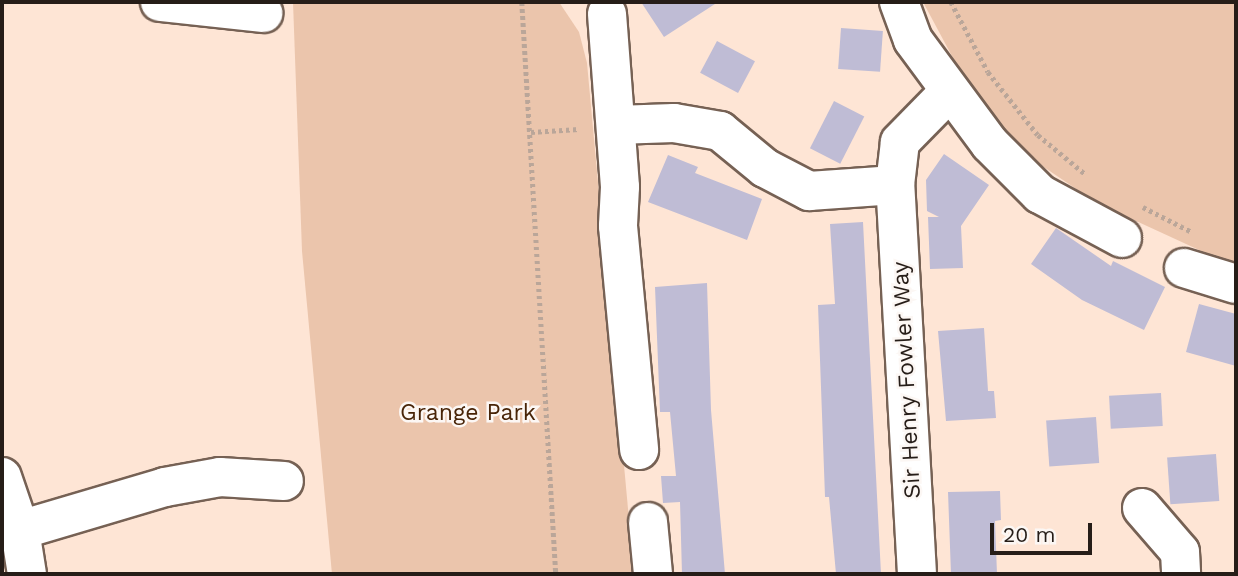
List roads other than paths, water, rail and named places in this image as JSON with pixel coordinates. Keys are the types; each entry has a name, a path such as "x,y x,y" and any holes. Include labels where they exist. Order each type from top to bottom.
{"street":[{"path":"160,2 263,12"},
{"path":"899,2 913,40 990,144 1040,194 1122,238"},
{"path":"607,14 620,187 618,226 639,450"},
{"name":"Sir Henry Fowler Way","path":"917,574 895,185 900,142 949,92"},
{"path":"616,125 674,123 720,131 765,168 809,191 895,185"},
{"path":"1192,252 1236,284"},
{"path":"2,477 20,530 27,574"},
{"path":"20,530 176,485 220,477 284,481"},
{"path":"1142,508 1180,552 1181,574"},
{"path":"648,522 653,574"}],"park label":[{"name":"Grange Park","path":"468,413"}]}
